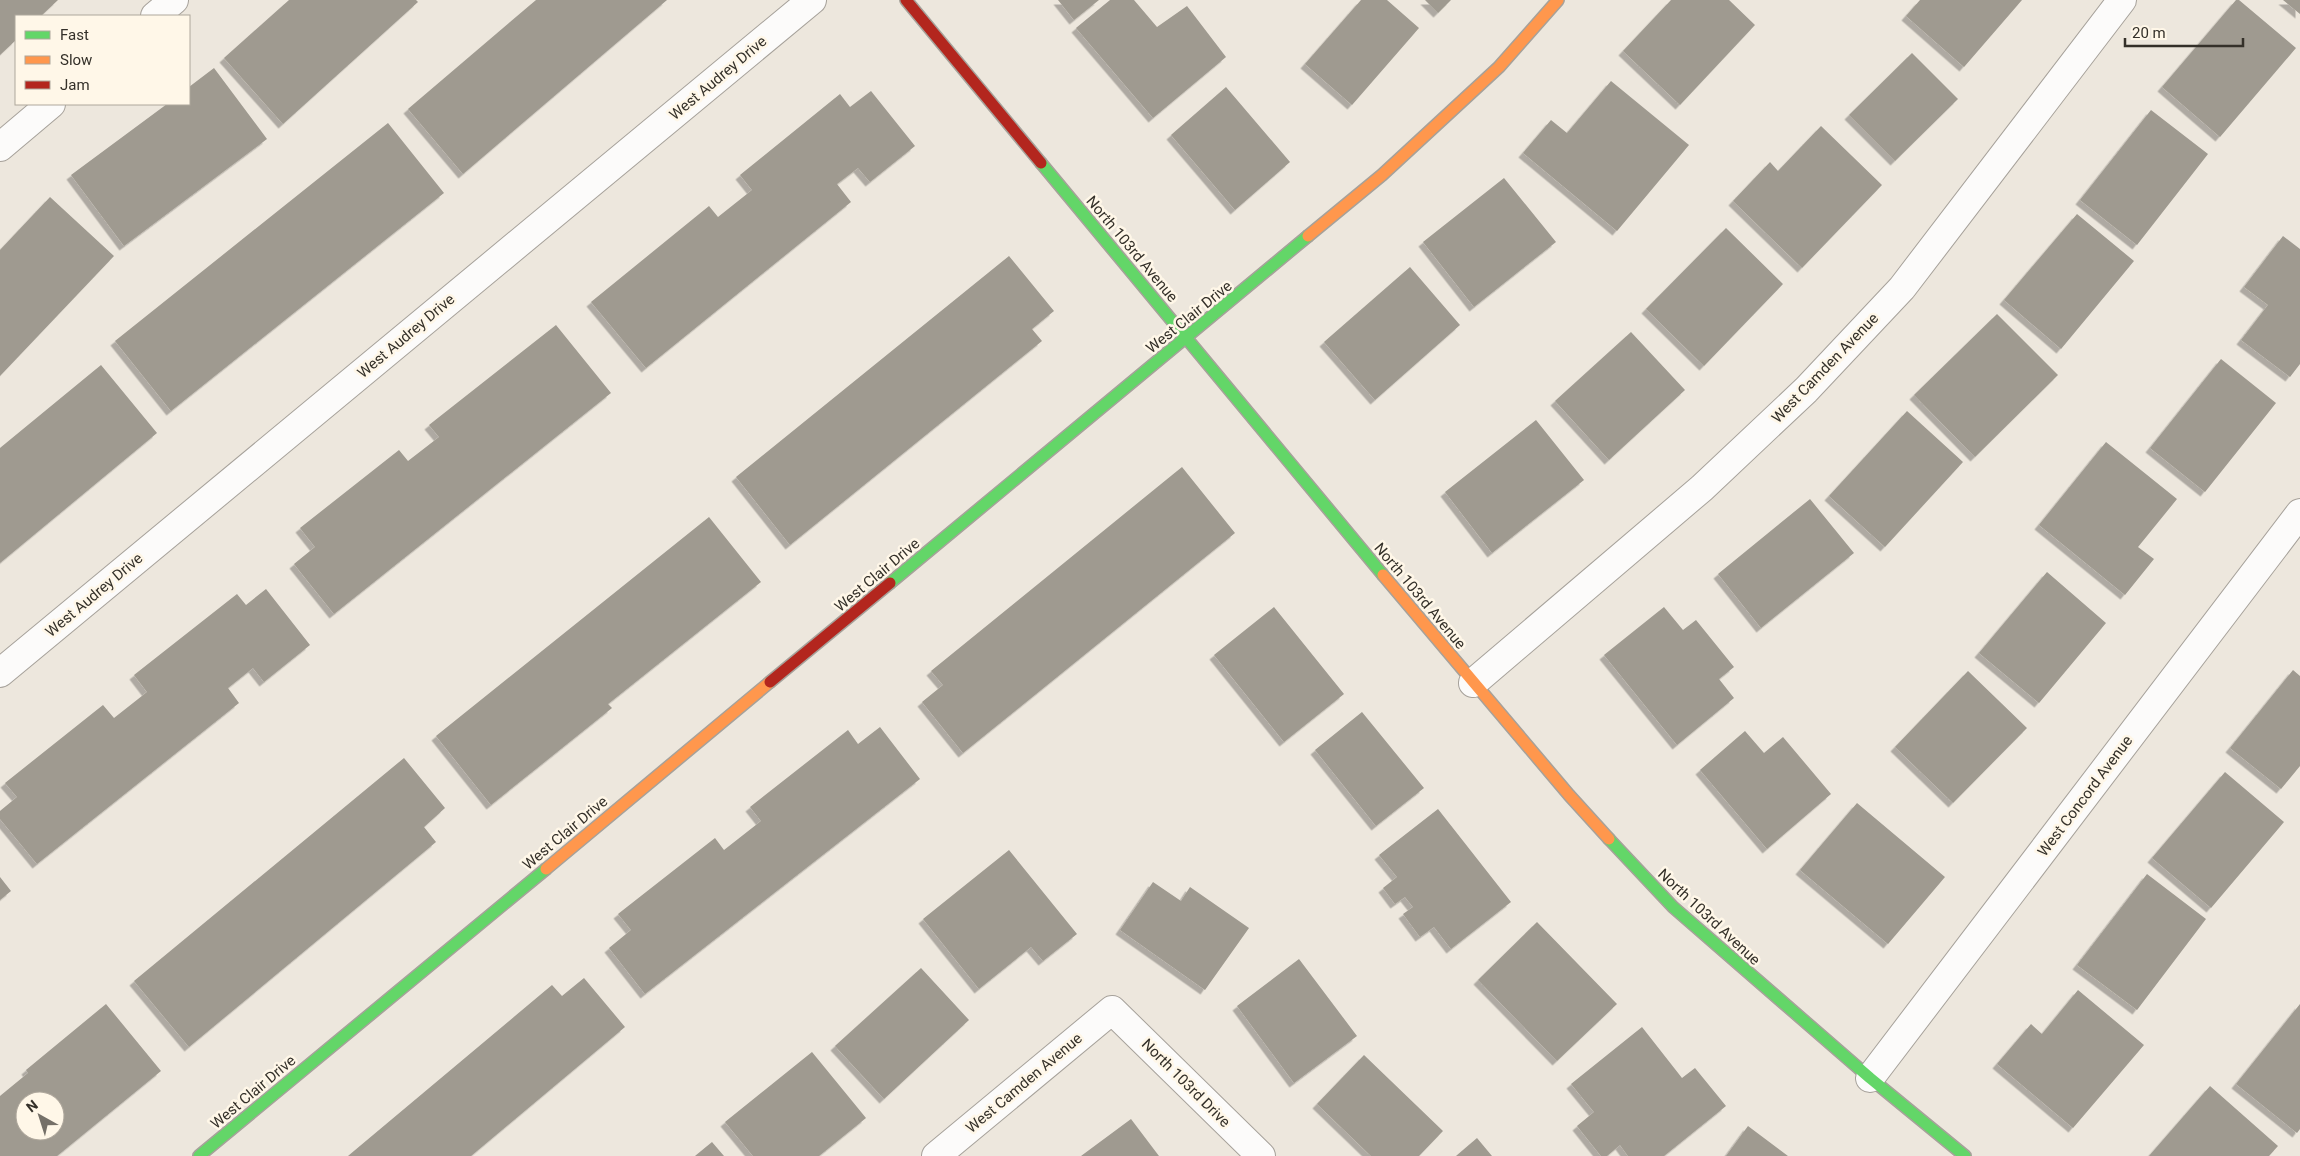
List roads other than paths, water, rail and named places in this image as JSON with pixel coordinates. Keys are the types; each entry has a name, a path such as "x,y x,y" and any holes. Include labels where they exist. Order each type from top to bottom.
{"street":[{"path":"156,15 174,0"},
{"name":"West Audrey Drive","path":"0,673 812,0"},
{"name":"North 103rd Avenue","path":"906,0 1472,683 1569,795 1673,908 1870,1078 1966,1156"},
{"name":"West Clair Drive","path":"199,1156 1382,175 1499,67 1558,0"},
{"name":"West Camden Avenue","path":"1472,683 1702,488 1806,390 1902,288 2122,0"},
{"path":"0,147 50,105"},
{"name":"West Concord Avenue","path":"1870,1078 2300,513"},
{"name":"West Camden Avenue","path":"936,1156 1112,1010"},
{"name":"North 103rd Drive","path":"1112,1010 1261,1156"}]}
